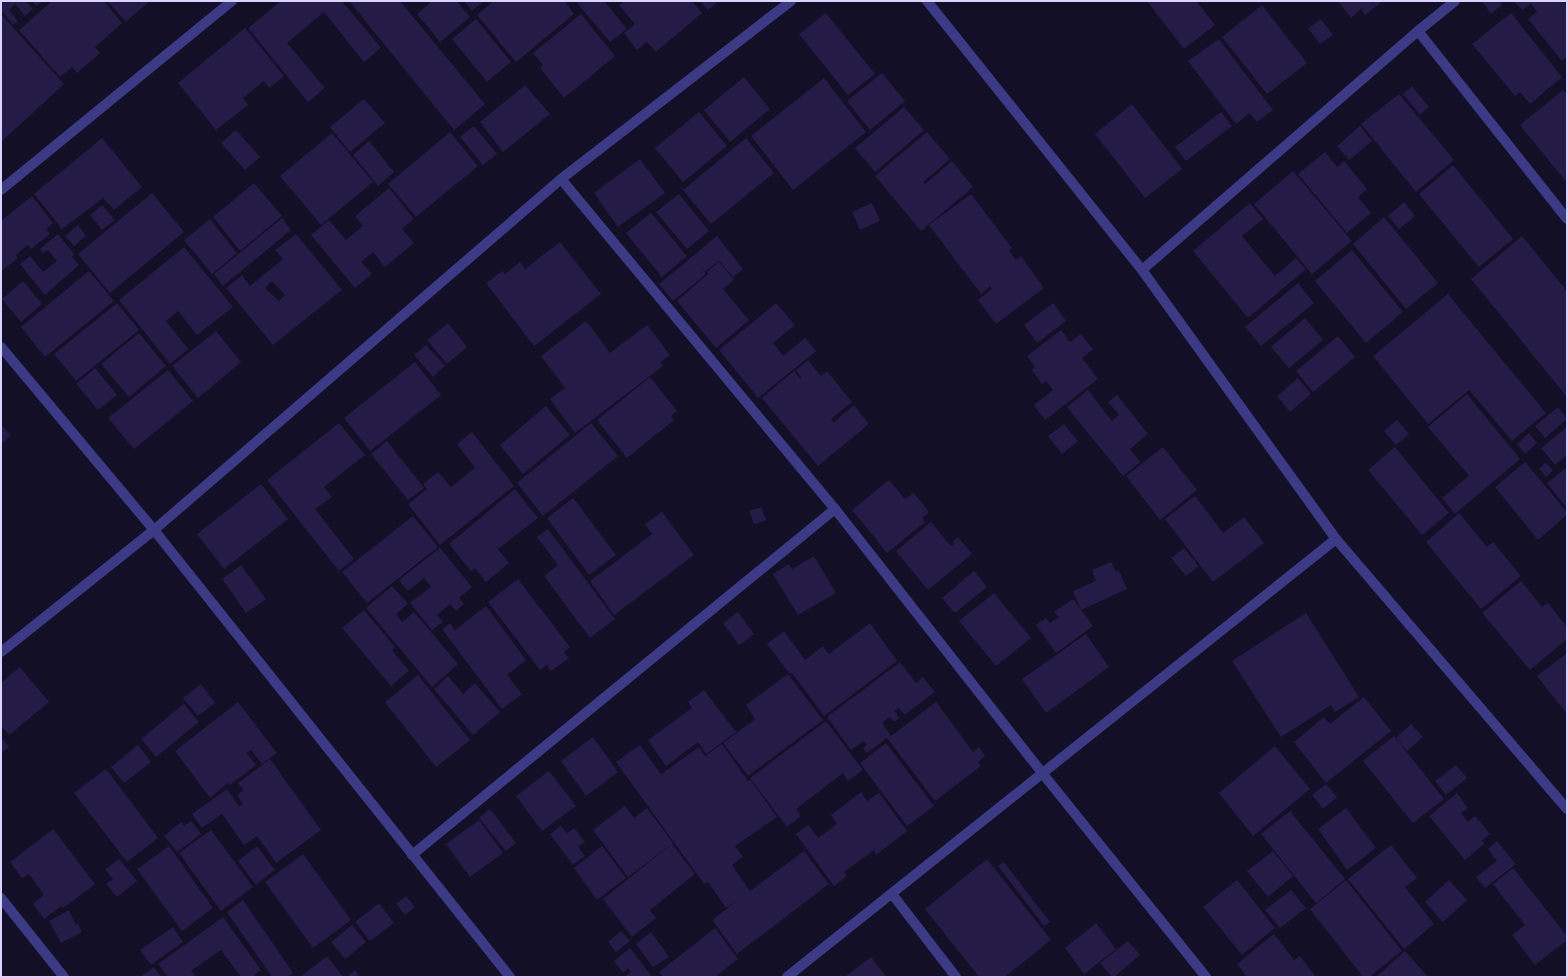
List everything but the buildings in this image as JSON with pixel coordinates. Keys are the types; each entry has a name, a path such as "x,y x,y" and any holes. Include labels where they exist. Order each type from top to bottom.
{"street":[{"path":"1,190 232,1"},
{"path":"1,652 154,530 561,179 791,1"},
{"path":"927,1 1142,270 1336,539 1567,809"},
{"path":"1142,270 1418,31 1455,1"},
{"path":"1418,31 1567,219"},
{"path":"561,179 834,510 1206,977"},
{"path":"1,347 154,530 510,977"},
{"path":"412,854 834,510"},
{"path":"787,977 1336,539"},
{"path":"892,894 956,977"},
{"path":"1,898 64,977"}]}
